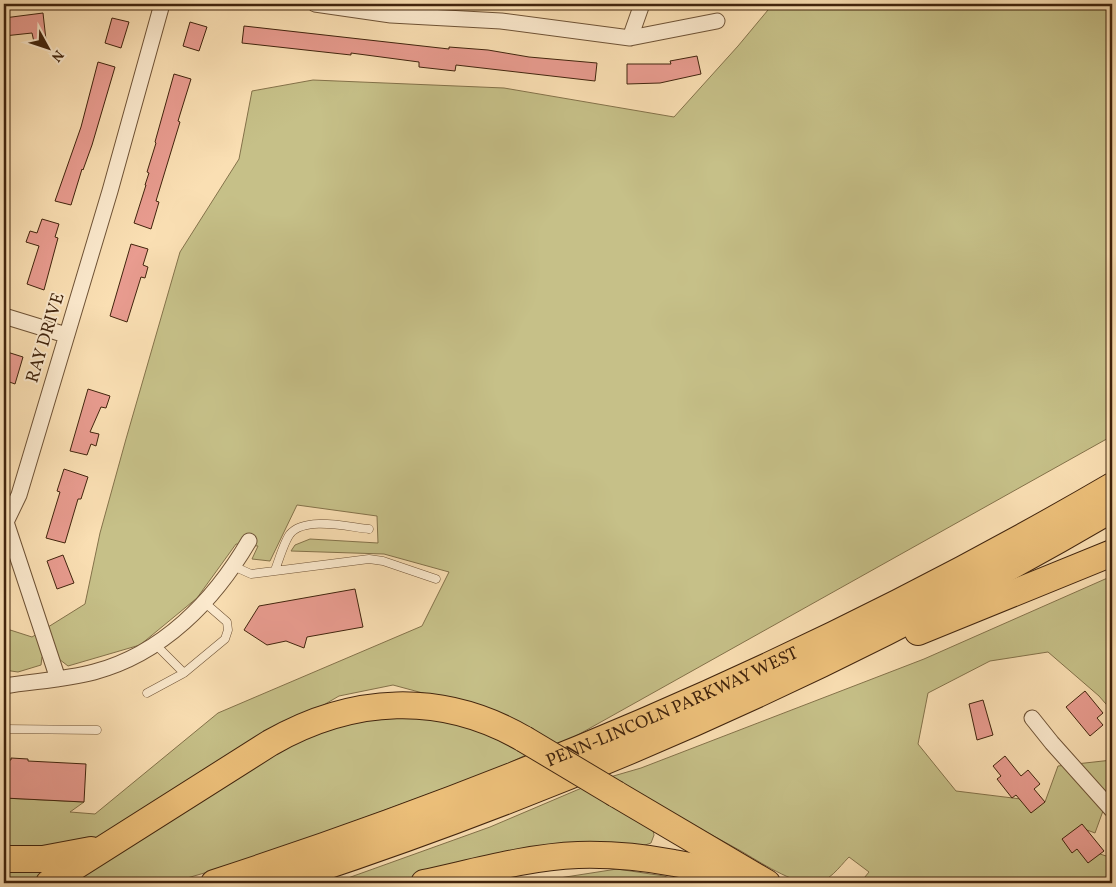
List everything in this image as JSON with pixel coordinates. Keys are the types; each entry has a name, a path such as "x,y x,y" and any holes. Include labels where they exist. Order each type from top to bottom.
{"highway":[{"name":"PENN-LINCOLN PARKWAY WEST","path":"214,883 303,854 479,791 667,713 902,601 985,558 1112,486"},
{"name":"PENN-LINCOLN PARKWAY WEST","path":"276,883 397,842 494,805 588,767 743,700 920,615 994,576 1112,509"},
{"path":"743,700 988,605 1112,553"},
{"path":"49,883 282,736 305,724 342,712 404,705 434,708 478,718 502,728 524,739 767,883"},
{"path":"653,859 662,852 667,844 668,833 666,823"},
{"path":"4,859 26,860 61,857 111,845"},
{"path":"424,883 500,866 553,857 600,855 653,859 704,869 747,883"}],"street":[{"name":"RAY DRIVE","path":"58,679 5,521 19,494 110,191 162,4"},
{"path":"315,4 391,15 501,21 630,38 717,20"},
{"path":"630,38 642,4"},
{"path":"4,316 66,335"},
{"path":"4,686 94,672 140,655 189,619 233,566 249,541"},
{"path":"1032,718 1112,810"}],"lane":[{"path":"275,570 290,535 299,527 312,524 369,529"},
{"path":"233,566 251,574 369,559 383,561 436,579"},
{"path":"147,693 184,673 225,639 228,630 227,622 204,602"},
{"path":"155,644 184,673"},
{"path":"4,729 97,730"}],"shaded area":[{"path":"773,4 1112,4 1112,436 558,746 486,710 393,685 339,696 169,795 109,837 4,852 4,798 84,802 70,812 95,814 218,713 422,626 449,572 384,554 291,551 295,545 310,539 378,543 377,516 297,505 270,561 252,559 258,546 236,544 197,598 140,645 68,666 59,659 42,657 41,665 18,672 4,670 4,628 32,637 85,604 100,533 180,252 239,159 252,91 313,80 504,88 674,117"},
{"path":"1112,576 1112,711 1099,696 1048,652 990,661 928,693 918,744 956,791 1045,802 1058,766 1112,760 1112,786 1095,833 1087,830 1100,854 1112,858 1112,883 860,883 869,872 849,857 833,874 824,880 805,883 767,866 610,777 641,768 924,659"},
{"path":"421,716 463,724 528,754 494,770 249,860 170,883 65,883 296,739 368,717"},
{"path":"584,787 652,825 654,835 651,843 639,847 469,867 396,883 334,883 490,827"},
{"path":"4,864 57,868 29,883 4,883"},
{"path":"617,869 664,876 683,883 527,883"}],"building":[{"path":"43,13 46,40 34,42 32,33 4,36 4,18"},
{"path":"112,18 129,22 121,48 105,43"},
{"path":"190,22 207,27 199,51 183,46"},
{"path":"244,26 449,49 449,47 488,50 529,57 597,63 595,81 456,65 455,71 419,67 419,62 351,53 351,55 242,43"},
{"path":"697,56 701,74 660,83 627,84 627,64 671,64 670,61"},
{"path":"98,62 115,67 92,145 82,169 71,205 55,201 81,127"},
{"path":"174,74 191,79 156,201 159,202 151,229 134,223 146,185 149,173 147,172"},
{"path":"42,219 59,224 55,237 58,238 44,290 27,284 39,246 26,242 30,231 37,233"},
{"path":"131,244 148,249 143,265 148,267 145,278 141,277 127,322 110,316"},
{"path":"4,351 23,357 15,384 4,380"},
{"path":"88,389 110,396 106,408 101,407 90,432 99,434 96,446 91,444 87,455 70,451"},
{"path":"64,469 88,477 81,499 78,499 65,543 46,538 60,492 57,491"},
{"path":"63,555 74,583 57,589 47,561"},
{"path":"355,589 363,627 307,637 304,648 286,641 267,645 244,630 259,606"},
{"path":"1085,691 1103,713 1097,718 1103,725 1090,736 1066,707"},
{"path":"983,700 993,735 977,740 969,704"},
{"path":"1005,756 1021,776 1028,770 1040,784 1034,789 1045,802 1031,813 1016,795 1012,798 997,779 1001,776 993,766"},
{"path":"11,758 28,759 28,761 86,764 84,802 4,798 4,760 11,760"},
{"path":"1082,824 1104,851 1088,863 1077,849 1072,853 1062,839"}]}
